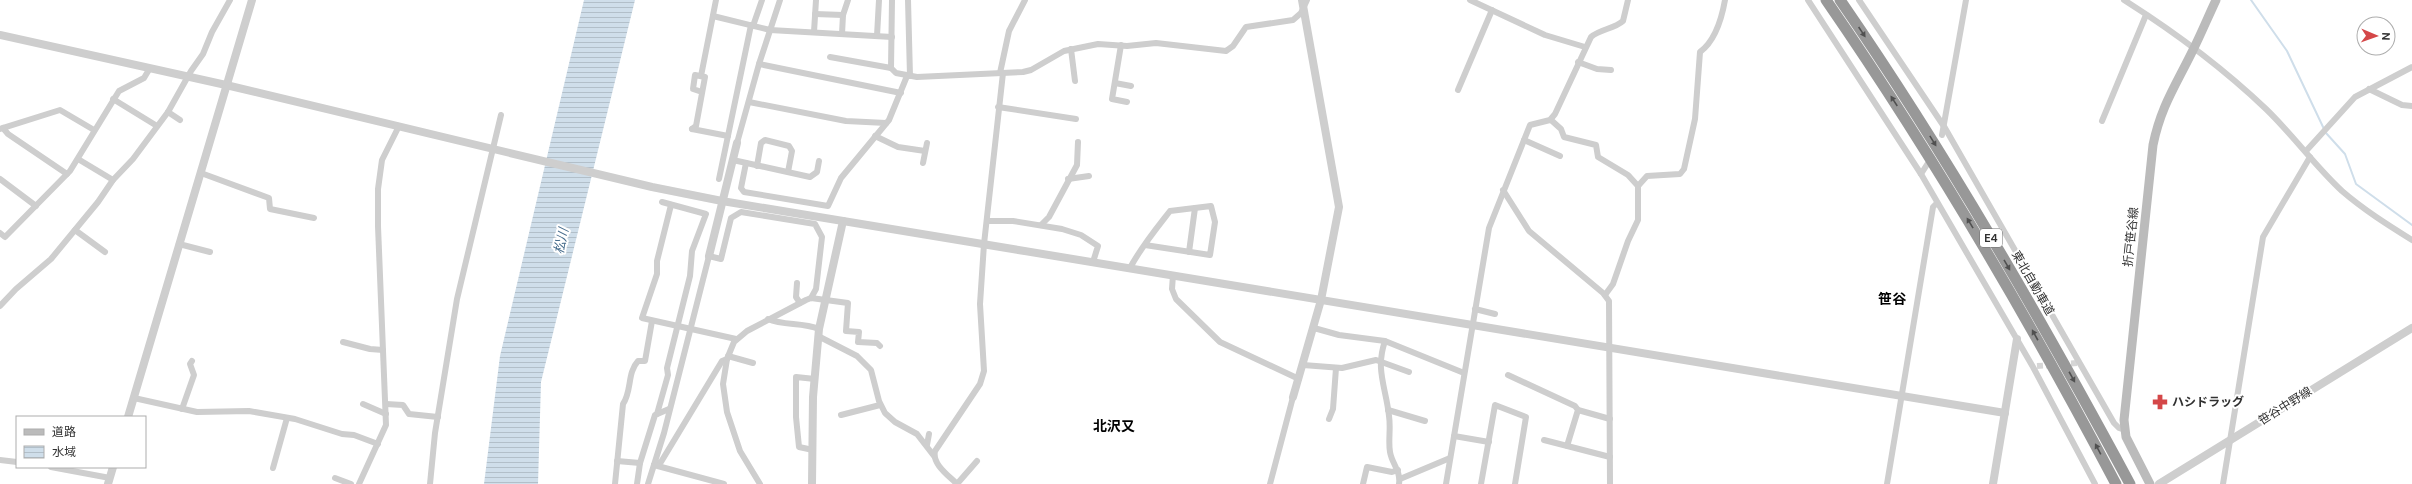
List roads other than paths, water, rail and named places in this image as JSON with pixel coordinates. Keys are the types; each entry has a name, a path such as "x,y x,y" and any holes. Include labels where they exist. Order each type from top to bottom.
{"highway":[{"name":"東北自動車道","path":"1826,0 1941,174 2019,307 2116,484"},
{"name":"東北自動車道","path":"1840,0 1969,199 2051,340 2130,484"}],"main road":[{"name":"折戸笹谷線","path":"2150,484 2126,437 2125,430 2127,385 2153,145 2158,119 2168,95 2193,50 2216,0"}],"street":[{"path":"0,306 16,289 51,259 98,202 113,180 133,159 168,112 203,54 212,32 230,0"},
{"path":"128,416 252,0"},
{"path":"701,76 716,0"},
{"path":"718,179 752,26 762,0"},
{"path":"648,484 669,409 748,102 780,0"},
{"path":"814,32 816,0"},
{"path":"842,34 843,15 848,0"},
{"path":"877,36 879,0"},
{"path":"891,68 892,0"},
{"path":"746,163 741,188 744,192 828,206 841,178 886,123 908,76 908,0"},
{"path":"934,456 935,451 980,384 984,371 980,304 984,244 998,107 1009,31 1025,0"},
{"path":"1470,0 1545,35 1585,47"},
{"path":"1446,484 1488,228 1530,126 1551,120 1585,47 1597,31 1615,26 1623,21 1628,0"},
{"path":"1605,295 1613,284 1628,241 1638,220 1638,186 1647,176 1680,174 1684,169 1694,120 1700,52 1706,48 1712,37 1723,12 1725,0"},
{"path":"1808,0 1921,174 2017,339 2035,366 2095,484"},
{"path":"1859,0 1945,128 2114,423 2119,428 2125,430"},
{"path":"1942,135 1945,128 1966,0"},
{"path":"2124,0 2146,14 2228,76 2265,108 2310,157 2357,204 2412,240"},
{"path":"830,56 891,68 896,73 908,76 1028,72 1059,53 1093,44 1121,45 1156,43 1226,51 1232,46 1246,27 1293,20 1298,17 1304,2"},
{"path":"1270,484 1298,379 1314,328 1337,221 1338,196 1304,2"},
{"path":"1458,90 1492,10"},
{"path":"815,14 843,15"},
{"path":"2102,121 2146,14"},
{"path":"713,16 770,30 892,37"},
{"path":"0,35 150,68 188,78 226,85 646,186 722,201 2005,413"},
{"path":"1121,45 1112,99 1127,102"},
{"path":"1071,49 1075,81"},
{"path":"1578,62 1597,69 1611,70"},
{"path":"759,64 901,93"},
{"path":"2306,151 2328,129 2350,101 2369,89 2412,67"},
{"path":"0,233 5,237 66,174 78,159 94,130 119,91 144,78 150,68"},
{"path":"702,92 693,89 695,75 705,77 696,126 692,128 728,136"},
{"path":"1115,83 1131,86"},
{"path":"2369,89 2402,105 2412,106"},
{"path":"113,99 157,126"},
{"path":"748,102 846,121 886,123"},
{"path":"998,107 1076,118"},
{"path":"66,174 8,134 2,128 60,110 94,130"},
{"path":"168,112 180,120"},
{"path":"430,484 438,417 457,299 495,149 500,115"},
{"path":"1551,120 1561,128 1564,137 1596,145 1598,157 1628,175 1638,186"},
{"path":"359,484 384,431 386,414 378,226 378,189 382,160 399,126"},
{"path":"875,136 898,147 925,151"},
{"path":"757,166 761,143 765,140 789,146 792,151 788,172"},
{"path":"1524,140 1560,156"},
{"path":"1041,225 1049,216 1077,165 1078,142"},
{"path":"924,163 927,143"},
{"path":"2223,484 2263,237 2310,157"},
{"path":"78,159 113,180"},
{"path":"733,160 810,177 817,172 819,161"},
{"path":"1921,174 1928,164"},
{"path":"200,173 269,198 270,209 314,218"},
{"path":"1068,179 1090,176"},
{"path":"0,179 36,206"},
{"path":"1503,190 1519,219 1529,231 1605,295 1609,301 1610,484"},
{"path":"637,484 640,463 657,414 668,375 667,368 690,276 692,251 706,214 662,202"},
{"path":"1887,484 1933,207 1937,202"},
{"path":"671,205 657,261 657,274 642,318 736,340"},
{"path":"1130,268 1144,245 1170,211 1211,206 1215,222 1210,255 1144,245"},
{"path":"1189,252 1195,208"},
{"path":"709,256 721,259 731,218 741,212 815,224 822,237 816,289 811,298"},
{"path":"987,221 1013,220 1071,231 1096,243 1098,246 1093,262"},
{"path":"812,484 815,378 819,333 843,221"},
{"path":"75,230 105,252"},
{"path":"179,244 210,252"},
{"path":"1173,275 1172,289 1176,299 1220,342 1298,379"},
{"path":"797,283 796,297 800,303"},
{"path":"654,465 661,462 722,362 727,357 736,340 768,319 811,298 848,303 846,331 859,332 858,342 877,343 880,346"},
{"path":"1475,309 1495,314"},
{"path":"768,319 775,322 806,324 857,356 871,370 880,405 888,417 913,430 927,445 937,464 957,484 977,461"},
{"path":"615,484 623,404 626,400 632,368 638,361 645,361 652,320"},
{"path":"1314,328 1339,335 1384,341 1464,373"},
{"name":"笹谷中野線","path":"2159,484 2412,328"},
{"path":"1993,484 2017,339"},
{"path":"1384,341 1380,353 1380,374 1388,410 1391,433 1390,453 1398,470 1400,482 1450,458"},
{"path":"343,342 370,350 383,350"},
{"path":"727,357 753,363"},
{"path":"727,357 723,390 729,421 742,455 760,481 760,484"},
{"path":"1303,365 1336,368 1356,366 1372,360 1381,361 1409,372"},
{"path":"182,409 194,374 190,364 192,361"},
{"path":"1330,418 1333,409 1336,368"},
{"path":"1508,375 1575,406 1578,410 1610,419"},
{"path":"812,450 799,447 795,398 796,377 815,378"},
{"path":"134,398 201,413 249,411 287,418 342,434 354,434 378,444"},
{"path":"363,404 386,414"},
{"path":"386,404 403,405 409,414 438,417"},
{"path":"841,414 880,405"},
{"path":"1481,484 1495,405 1526,417 1515,484"},
{"path":"657,414 669,409"},
{"path":"1388,410 1425,421"},
{"path":"1567,446 1578,410"},
{"path":"273,468 287,418"},
{"path":"927,445 929,434"},
{"path":"1454,436 1489,442"},
{"path":"1544,440 1610,457"},
{"path":"0,460 16,462"},
{"path":"617,461 640,463"},
{"path":"654,465 724,484"},
{"path":"1363,484 1366,467 1392,472 1398,470"},
{"path":"55,468 109,481 113,468"},
{"path":"335,478 351,484"}],"water":[{"name":"松川","path":"584,0 635,0 541,382 538,484 484,484 500,356"}],"waterway":[{"path":"2251,0 2287,51 2324,129"},
{"path":"2326,133 2345,154 2356,184 2412,225"}],"tunnel":[{"path":"2062,364 2077,363"},
{"path":"2037,366 2053,365"}],"place":[{"name":"ハシドラッグ","path":"2160,402"}],"district":[{"name":"笹谷","path":"1892,299"},
{"name":"北沢又","path":"1114,426"}]}
